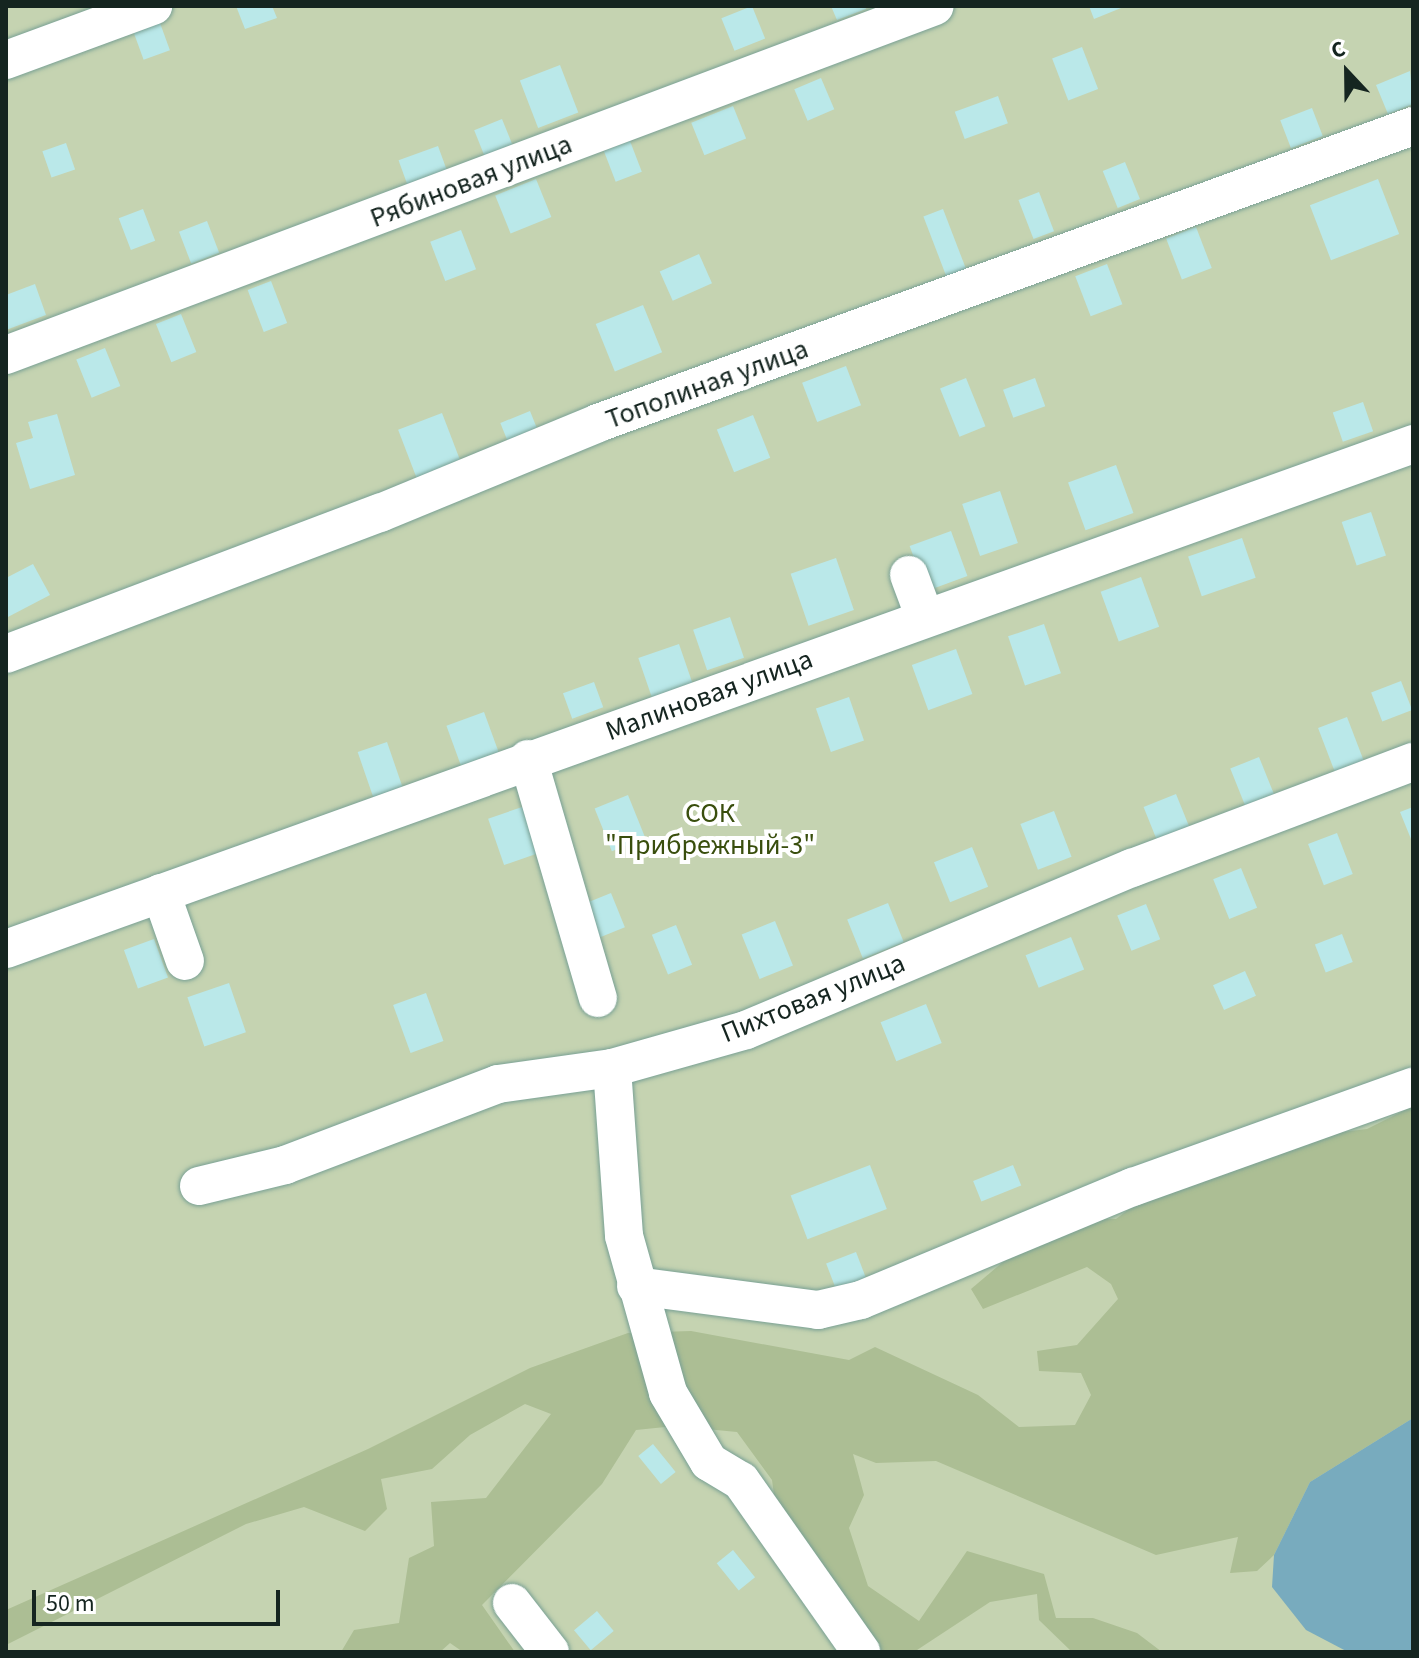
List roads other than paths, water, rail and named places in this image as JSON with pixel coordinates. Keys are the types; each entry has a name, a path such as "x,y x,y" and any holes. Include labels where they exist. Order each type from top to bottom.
{"street":[{"path":"6,60 153,6"},
{"name":"Рябиновая улица","path":"6,355 935,6"},
{"name":"Тополиная улица","path":"6,654 380,513 598,423 1413,126"},
{"name":"Малиновая улица","path":"6,949 528,759 1413,444"},
{"path":"909,575 925,618"},
{"path":"528,759 598,998"},
{"name":"Пихтовая улица","path":"199,1186 285,1165 498,1084 612,1068 746,1030 1132,868 1413,762"},
{"path":"161,893 185,961"},
{"path":"612,1068 624,1236 668,1393 709,1462 741,1481 861,1652"},
{"path":"636,1286 818,1310 861,1300 1147,1181 1413,1087"},
{"path":"512,1603 550,1652"}],"water":[{"path":"1413,1418 1413,1652 1348,1652 1306,1630 1272,1587 1274,1555 1310,1482"}],"park label":[{"name":"СОК \"Прибрежный-3\"","path":"710,829"}]}
